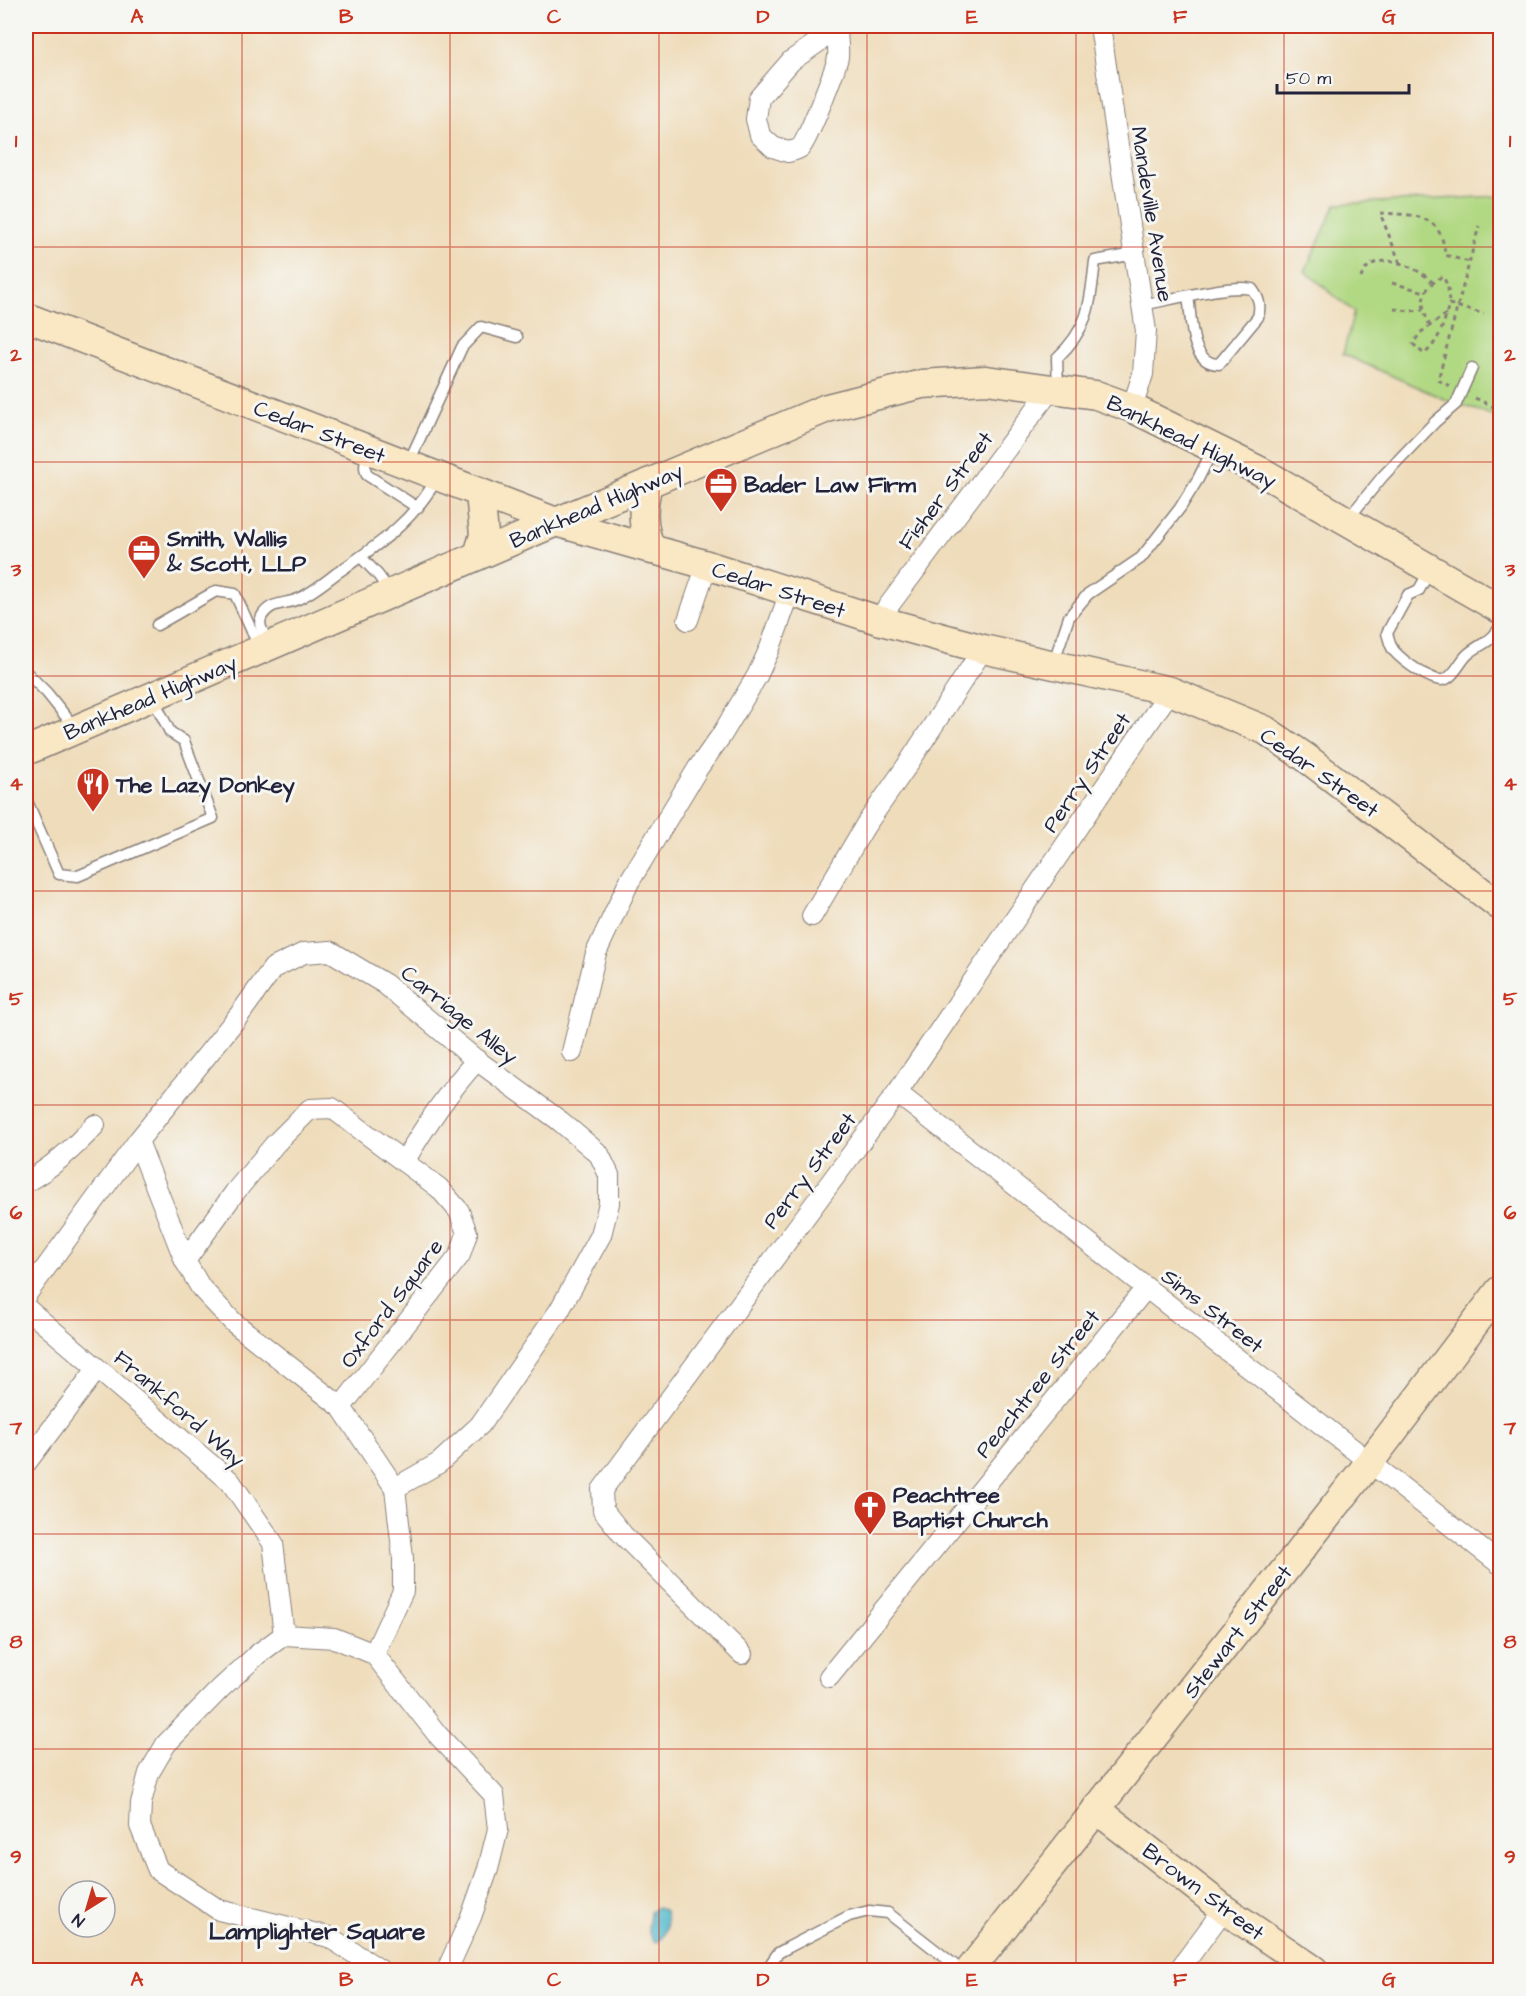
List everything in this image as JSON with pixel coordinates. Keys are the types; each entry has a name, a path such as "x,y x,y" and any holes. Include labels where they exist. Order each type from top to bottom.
{"street":[{"name":"Mandeville Avenue","path":"1100,26 1146,331 1143,374 1132,408"},
{"path":"839,27 839,56 809,135 801,147 788,152 772,147 760,135 756,119 759,98 790,61 839,27"},
{"name":"Cedar Street","path":"26,317 556,522 707,566 878,620 982,649 1170,691 1265,730 1314,764 1500,906"},
{"name":"Bankhead Highway","path":"26,751 478,555 827,408 922,384 986,380 1096,395 1132,408 1262,472 1500,609"},
{"name":"Fisher Street","path":"878,620 1055,389"},
{"path":"648,483 643,509 644,528 652,550"},
{"path":"478,555 484,535 480,493"},
{"path":"688,620 707,566"},
{"path":"572,1052 596,953 629,882 692,777 721,736 757,676 770,648 790,592"},
{"path":"812,916 865,826 982,649"},
{"name":"Perry Street","path":"742,1654 623,1535 603,1510 602,1490 897,1093 1170,691"},
{"name":"Carriage Alley","path":"26,1295 138,1141 240,1014 273,968 304,953 330,951 385,984 477,1060 560,1121 599,1154 609,1175 609,1203 602,1235 559,1311 480,1425 439,1463 395,1488"},
{"path":"404,1162 424,1126 450,1090 477,1060"},
{"name":"Sims Street","path":"897,1093 1500,1564"},
{"name":"Oxford Square","path":"185,1260 235,1192 275,1144 310,1109 332,1108 439,1188 459,1210 467,1233 460,1255 341,1407"},
{"path":"26,1182 49,1169 80,1142 95,1125"},
{"path":"138,1141 185,1260 201,1288 233,1322 341,1407 395,1488 403,1558 403,1591 374,1654"},
{"name":"Peachtree Street","path":"830,1677 1146,1288"},
{"name":"Stewart Street","path":"970,1971 1369,1462 1500,1290"},
{"name":"Frankford Way","path":"26,1308 230,1481 273,1543 284,1635"},
{"path":"26,1463 97,1369"},
{"path":"380,1971 330,1938 219,1910 158,1870 140,1826 141,1803 149,1773 166,1744 221,1688 258,1654 284,1635 334,1638 374,1654 436,1734 494,1794 498,1829 488,1869 471,1917 447,1971"},
{"name":"Brown Street","path":"1096,1809 1224,1909 1314,1971"},
{"path":"1179,1971 1224,1909"}],"lane":[{"path":"1055,389 1057,358 1072,344 1085,320 1091,296 1095,261 1135,254"},
{"path":"1142,304 1188,296 1242,287 1252,289 1260,307 1258,317 1219,364 1211,364 1203,359 1196,349 1188,296"},
{"path":"408,465 462,348 481,327 517,336"},
{"path":"1347,520 1383,476 1456,404 1472,368"},
{"path":"1053,665 1069,617 1088,594 1140,558 1180,508 1214,448"},
{"path":"374,452 366,460 364,468 367,475 418,508"},
{"path":"266,647 260,627 260,618 273,604 298,599 388,538 418,508 438,476"},
{"path":"361,557 391,593"},
{"path":"1431,570 1419,590 1408,595 1387,633 1392,649 1408,664 1442,681 1449,678 1468,654 1494,638 1500,627"},
{"path":"156,625 216,591 235,594 266,647"},
{"path":"26,672 47,693 76,730"},
{"path":"26,799 59,874 78,876 213,818 184,741 170,732 152,696"},
{"path":"771,1963 778,1953 787,1948 849,1916 869,1911 888,1913 961,1971"}],"path":[{"path":"1400,262 1380,213 1413,214 1432,221 1444,240 1445,255 1469,262"},
{"path":"1438,380 1479,226"},
{"path":"1361,278 1364,270 1375,263 1400,262 1419,271 1432,282"},
{"path":"1430,326 1423,310 1425,292 1432,282 1443,276 1448,287 1449,304 1446,314 1439,336 1424,354 1413,344 1420,333 1430,326 1446,314"},
{"path":"1392,283 1425,292"},
{"path":"1449,304 1484,314"},
{"path":"1394,309 1423,310"}],"green space":[{"path":"1500,196 1500,418 1446,400 1343,354 1354,312 1305,271 1336,204"}],"water":[{"path":"656,1908 664,1910 667,1923 663,1936 657,1942 652,1940 648,1931 650,1912"}],"place":[{"name":"Bader Law Firm","path":"721,513"},
{"name":"Smith, Wallis & Scott, LLP","path":"144,580"},
{"name":"The Lazy Donkey","path":"93,813"},
{"name":"Peachtree Baptist Church","path":"870,1536"}],"district":[{"name":"Lamplighter Square","path":"317,1931"}]}
